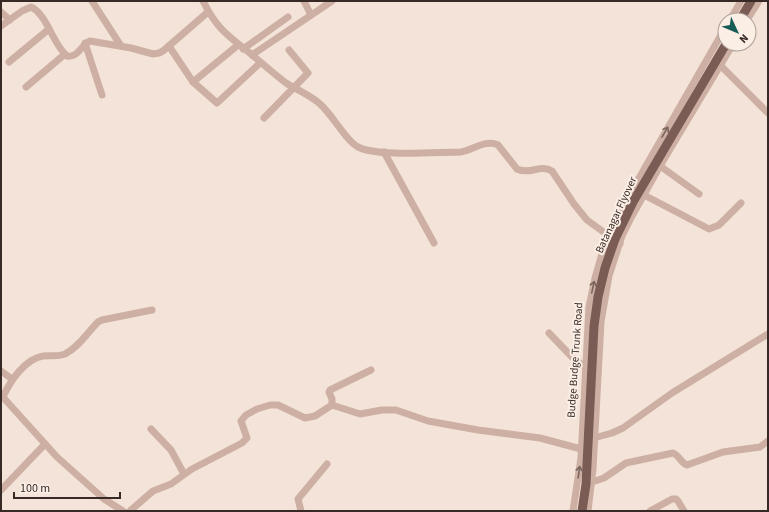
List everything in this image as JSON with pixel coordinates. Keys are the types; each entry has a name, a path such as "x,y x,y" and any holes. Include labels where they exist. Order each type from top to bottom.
{"main road":[{"path":"745,12 751,1"},
{"name":"Batanagar Flyover","path":"582,511 586,484 594,326 598,297 605,268 633,202 721,52"}],"street":[{"path":"92,1 121,46"},
{"path":"203,1 208,12 221,30 260,63 323,107 351,142 358,147 384,152 461,152 493,142 498,145 517,169 522,172 528,172 540,168 547,168 552,171 574,204 587,220 620,244"},
{"path":"304,1 311,15"},
{"path":"252,55 332,1"},
{"path":"735,12 741,1"},
{"path":"752,12 759,1"},
{"path":"1,26 27,7 31,7 39,13 65,54 71,56 75,55 85,43 94,41 153,54 159,53 169,46 208,12"},
{"path":"1,12 10,20"},
{"path":"194,82 241,47 288,17"},
{"path":"8,62 49,29"},
{"name":"Budge Budge Trunk Road","path":"573,511 581,449 589,307 595,278 609,235 619,213 717,42"},
{"path":"85,43 102,95"},
{"path":"169,46 194,82 217,103 260,63"},
{"path":"264,118 308,73 289,50"},
{"name":"Budge Budge Trunk Road","path":"588,511 592,482 600,322 609,276 632,216 728,52"},
{"path":"26,87 65,54"},
{"path":"720,64 768,113"},
{"path":"384,152 434,243"},
{"path":"660,166 699,194"},
{"path":"644,195 709,229 719,225 741,203"},
{"path":"123,511 104,499 57,457 2,396 12,379 19,372 38,358 44,356 58,356 72,349 98,322 152,310"},
{"path":"549,333 572,357 585,367"},
{"path":"594,438 623,428 672,393 768,334"},
{"path":"332,405 332,399 329,392 330,390 370,370"},
{"path":"1,371 12,379"},
{"path":"130,511 148,495 171,484 184,474 245,440 247,435 241,421 246,415 257,409 275,404 299,416 309,418 315,416 332,405"},
{"path":"332,405 360,414 382,410 396,410 420,419 478,430 535,437 581,449"},
{"path":"151,429 171,450 184,474"},
{"path":"592,482 604,478 626,463 672,453 676,454 684,464 687,465 723,452 760,447 768,441"},
{"path":"1,490 45,444"},
{"path":"301,511 298,498 327,464"},
{"path":"654,510 672,499 676,499 684,511"}]}
